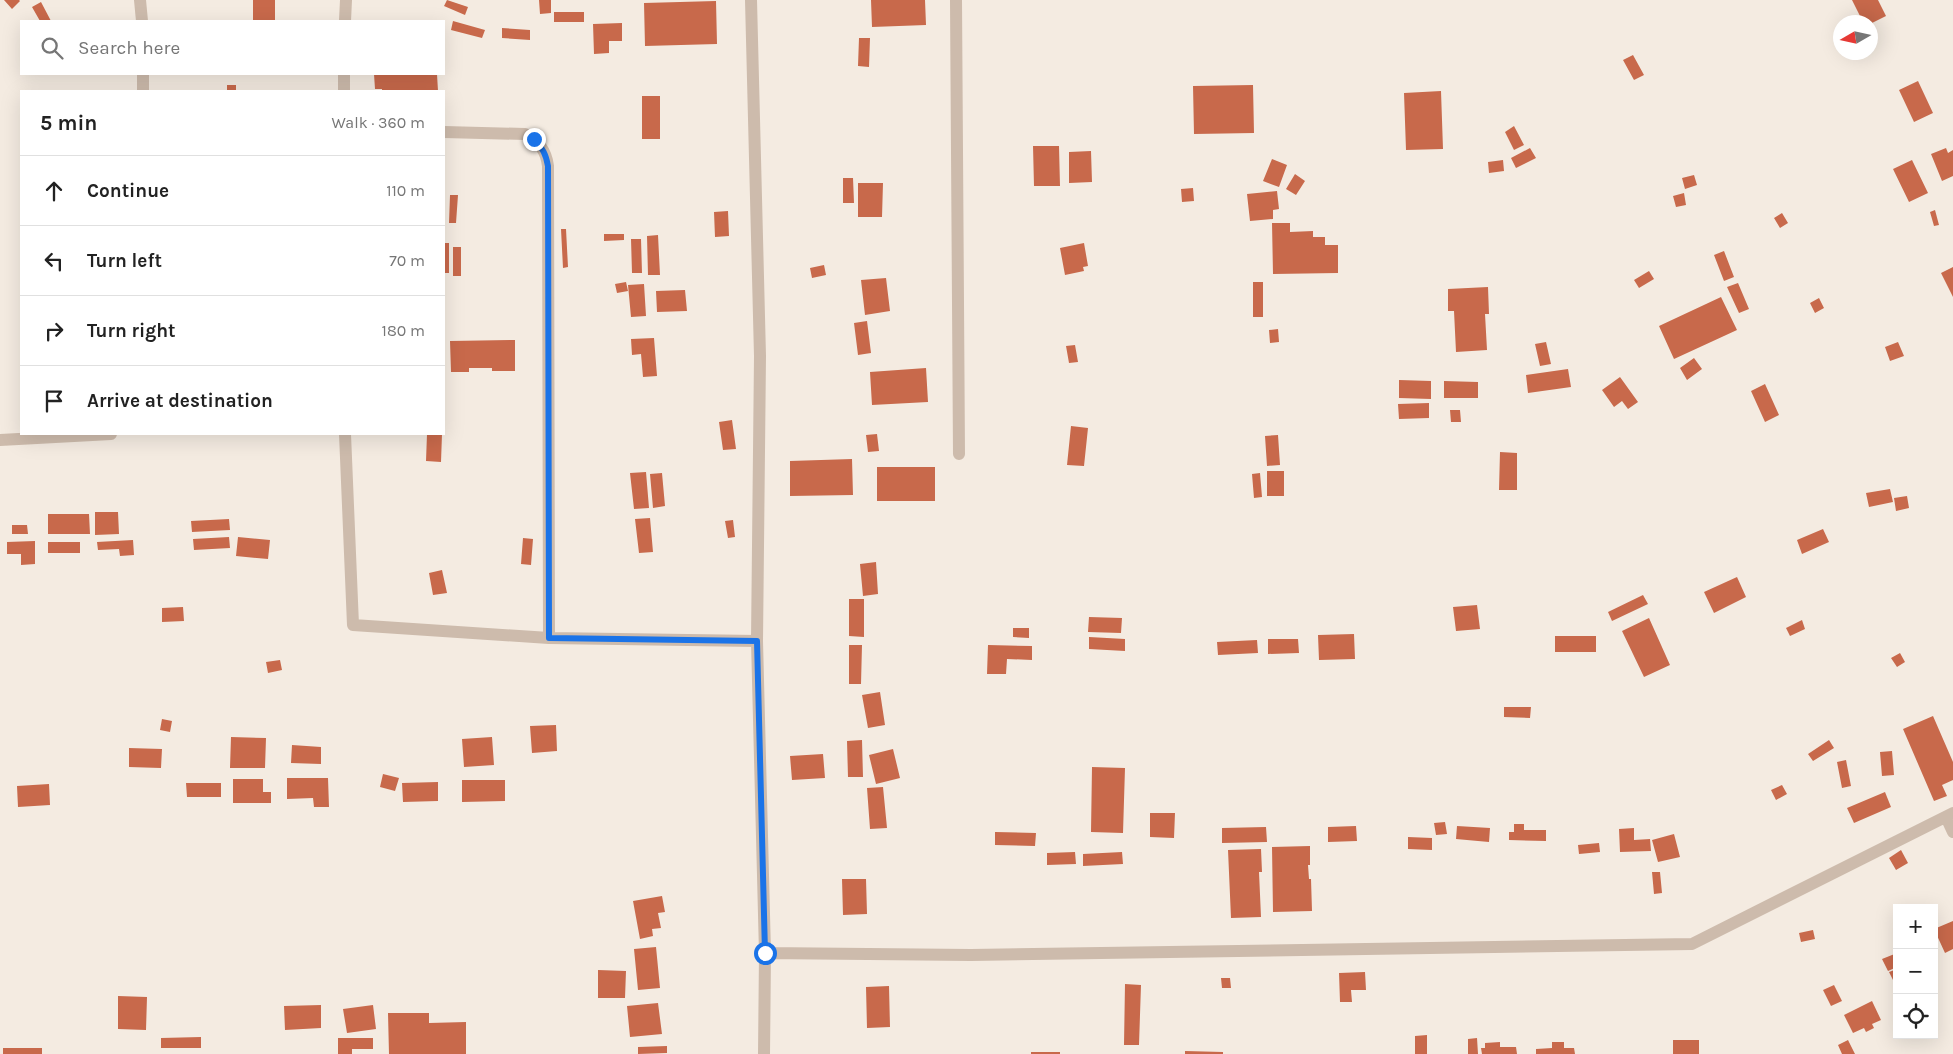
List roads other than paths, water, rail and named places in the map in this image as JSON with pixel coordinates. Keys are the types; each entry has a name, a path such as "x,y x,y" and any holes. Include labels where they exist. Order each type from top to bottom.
{"street":[{"path":"140,0 142,20"},
{"path":"345,20 346,0"},
{"path":"751,0 760,356 757,641 765,953 764,1054"},
{"path":"956,0 958,454"},
{"path":"143,75 143,90"},
{"path":"344,75 344,90"},
{"path":"445,132 515,132 525,134 542,146 546,156 548,166 549,638"},
{"path":"0,440 92,435"},
{"path":"345,435 353,625 549,638 757,641"},
{"path":"765,953 971,955 1692,944 1949,815 1953,832"}]}
